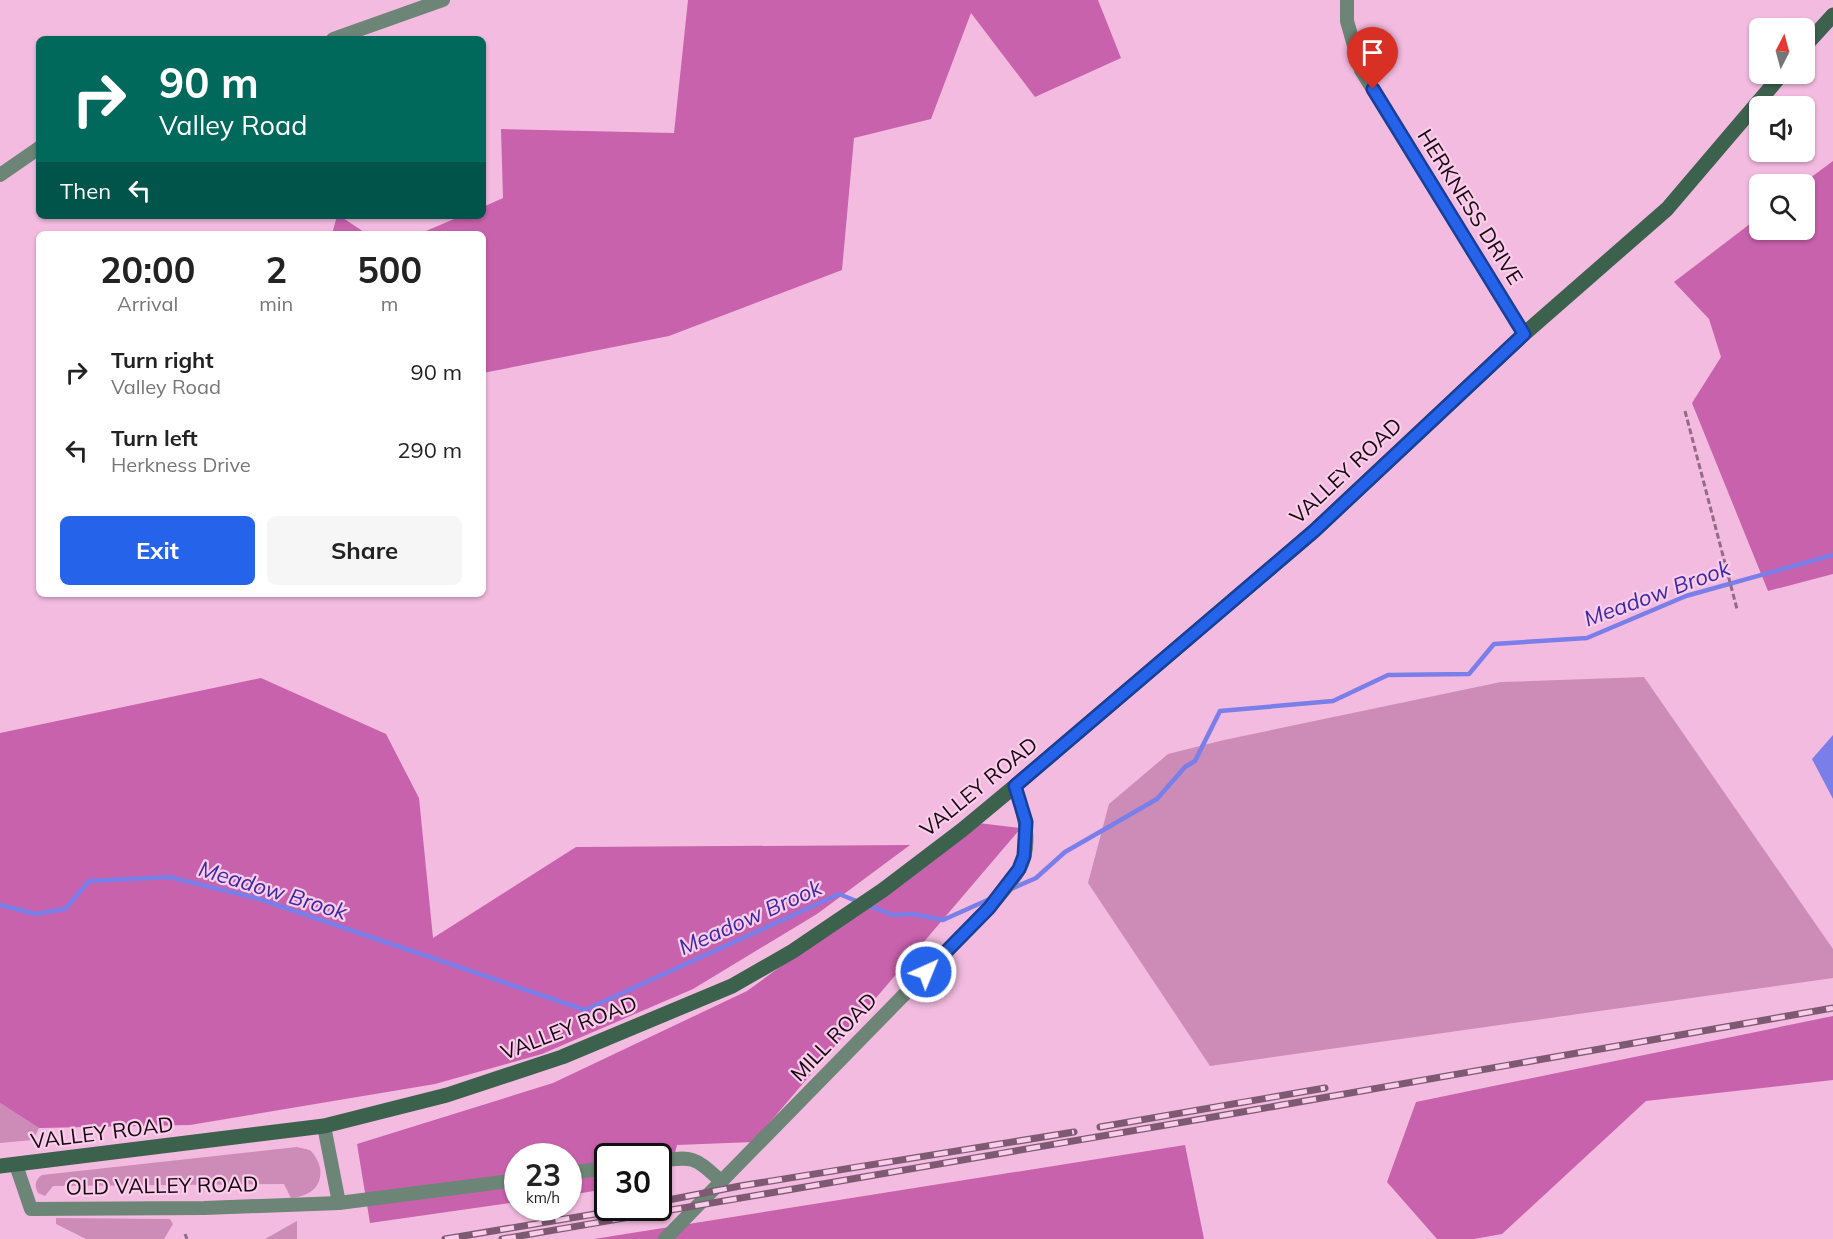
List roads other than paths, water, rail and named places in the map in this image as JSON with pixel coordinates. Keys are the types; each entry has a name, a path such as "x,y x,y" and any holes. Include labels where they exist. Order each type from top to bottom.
{"main road":[{"path":"1815,35 1833,15"},
{"name":"VALLEY ROAD","path":"0,1166 324,1126 447,1095 562,1056 732,986 793,951 883,890 1015,786 1314,531 1524,334 1667,209 1773,84"}],"street":[{"path":"341,36 443,0"},
{"name":"HERKNESS DRIVE","path":"1347,0 1347,21 1361,70 1524,334"},
{"path":"0,175 36,150"},
{"name":"MILL ROAD","path":"666,1239 989,908 1019,869 1024,856 1026,822 1015,786"},
{"path":"324,1126 339,1203"},
{"path":"672,1160 690,1158 699,1161 722,1182"},
{"name":"OLD VALLEY ROAD","path":"16,1165 31,1209 204,1208 339,1203 504,1182"}],"waterway":[{"name":"Meadow Brook","path":"1011,889 1036,878 1065,852 1157,799 1185,767 1195,761 1220,711 1333,701 1388,675 1469,674 1494,644 1587,638 1686,596 1833,555"},
{"name":"Meadow Brook","path":"0,905 35,914 65,909 89,881 169,877 256,898 585,1010 839,894 859,902"},
{"name":"Meadow Brook","path":"867,905 893,915 913,914 943,920 992,898"}],"railway":[{"path":"502,1239 1833,1008"},
{"path":"1100,1127 1325,1088"},
{"path":"672,1199 740,1186 1074,1132"},
{"path":"445,1239 594,1214"}]}
